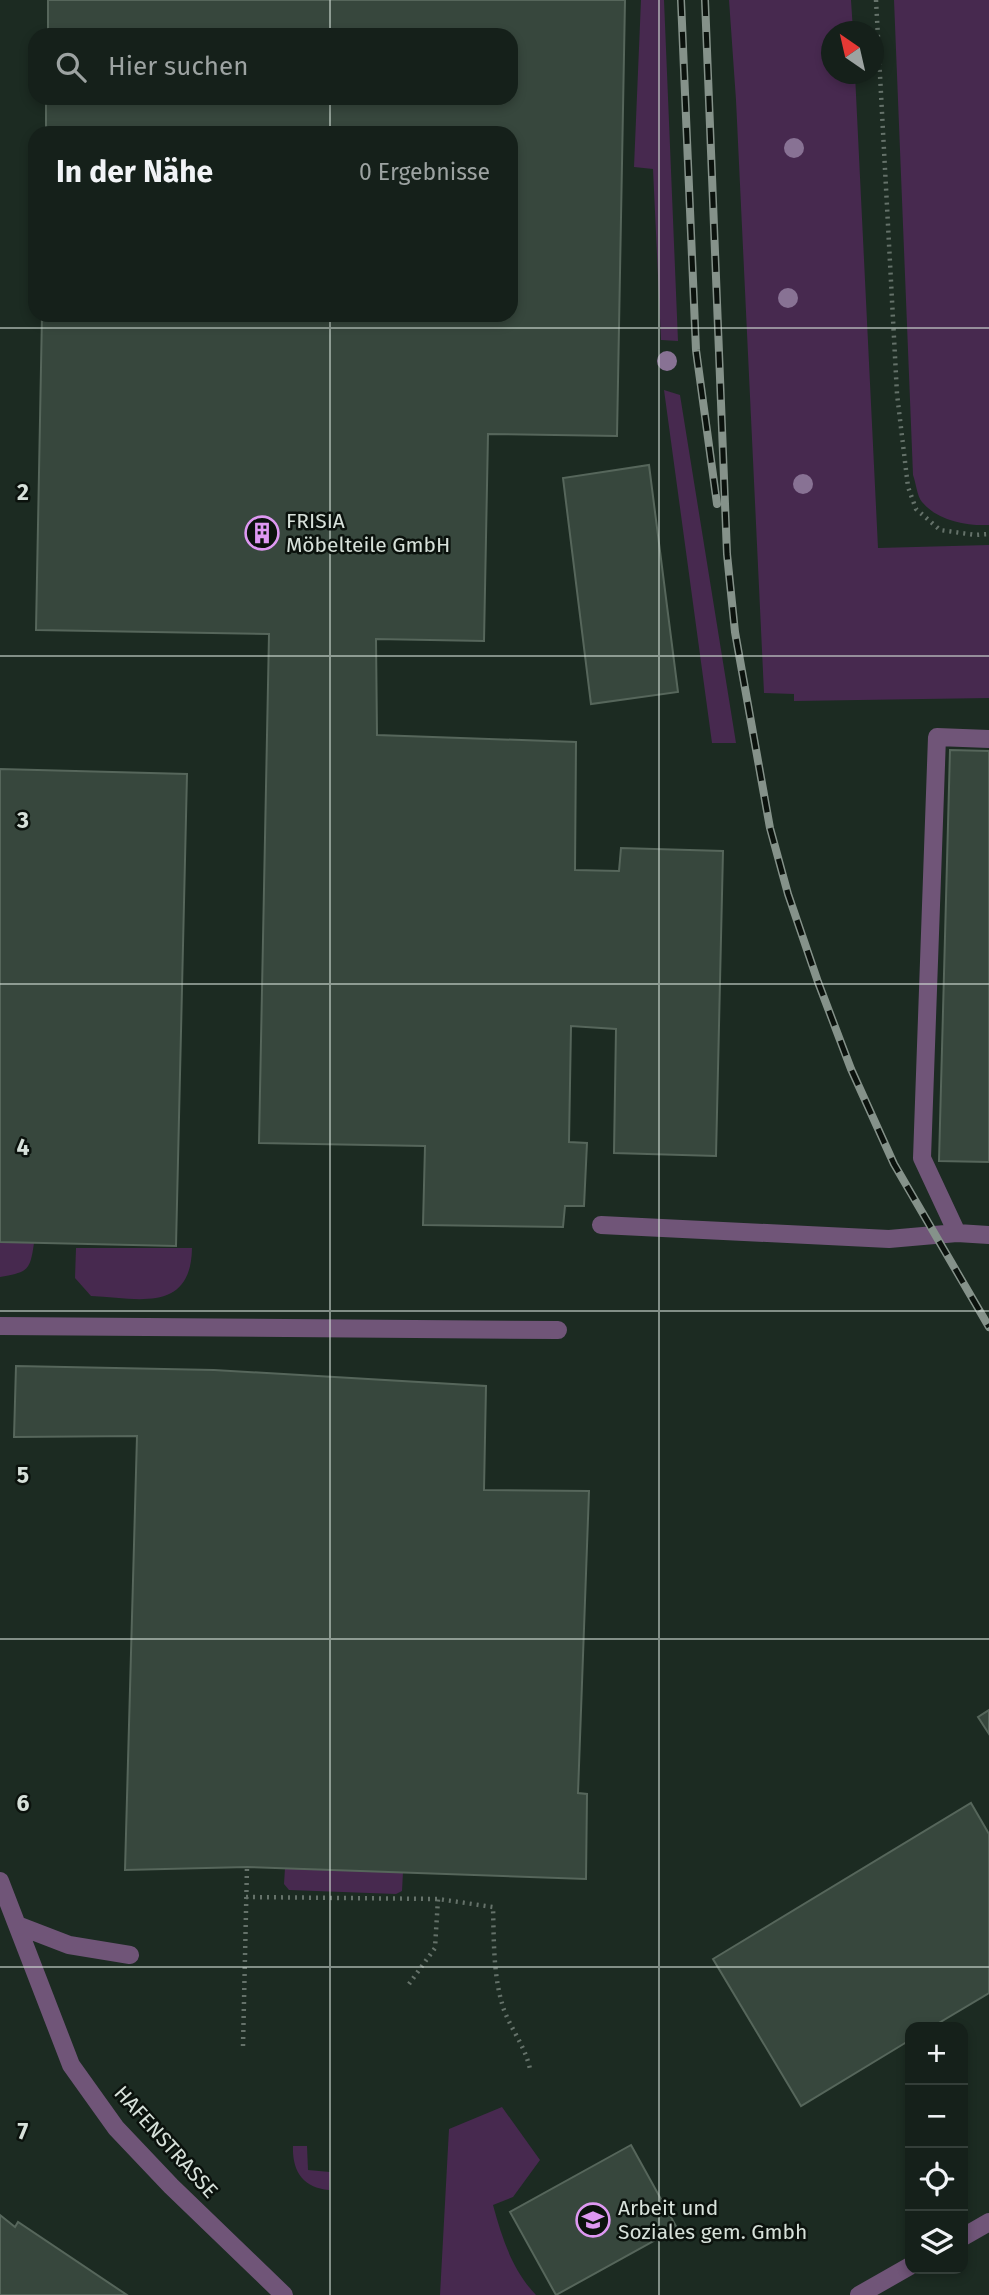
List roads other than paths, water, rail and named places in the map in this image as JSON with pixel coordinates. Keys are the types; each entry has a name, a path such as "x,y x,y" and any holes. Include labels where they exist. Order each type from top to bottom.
{"street":[{"path":"957,1233 922,1158 937,737 989,739"},
{"path":"601,1225 890,1239 957,1233 989,1235"},
{"path":"0,1326 558,1329"},
{"name":"HAFENSTRASSE","path":"0,1881 71,2065 116,2128 171,2186 284,2295"},
{"path":"17,1925 69,1945 130,1955"},
{"path":"968,2234 989,2222"},
{"path":"859,2295 905,2269"}],"railway":[{"path":"681,0 696,350 717,504"},
{"path":"705,0 727,554 735,632 770,828 788,894 851,1069 894,1164 989,1327"}],"place":[{"name":"FRISIA Möbelteile GmbH","path":"262,533"},
{"name":"Arbeit und Soziales gem. Gmbh","path":"593,2220"}]}
